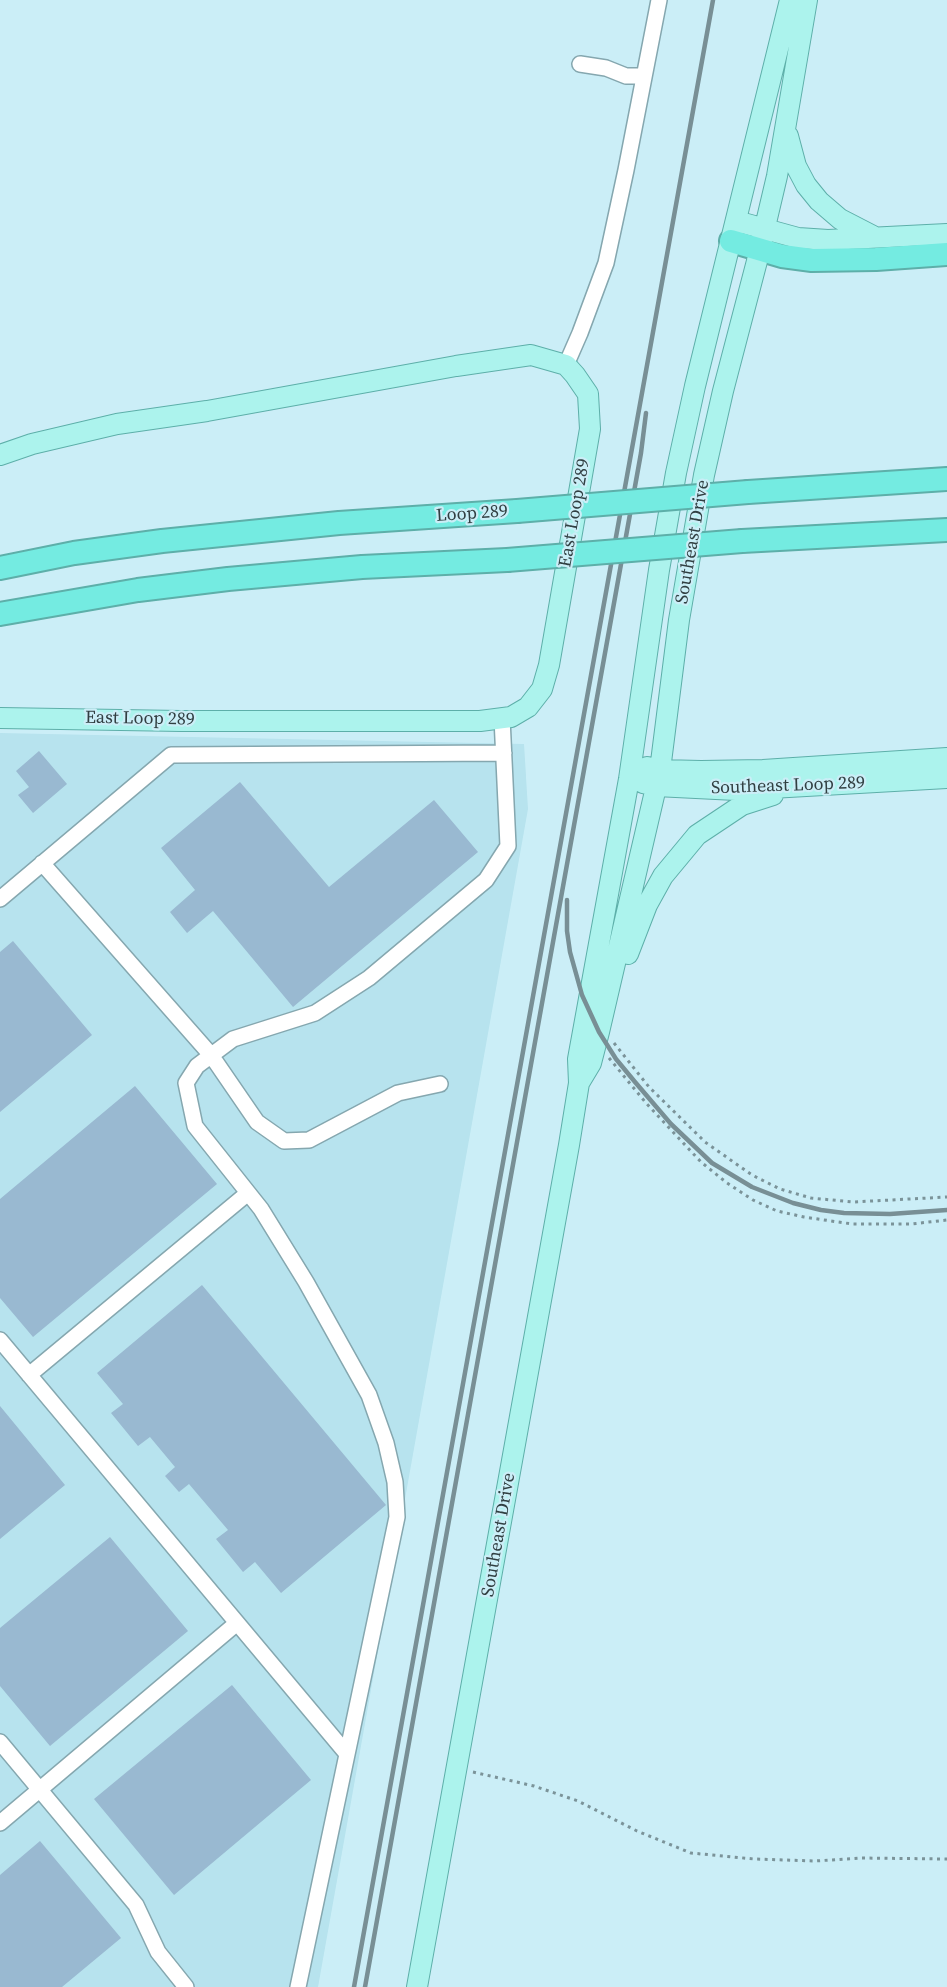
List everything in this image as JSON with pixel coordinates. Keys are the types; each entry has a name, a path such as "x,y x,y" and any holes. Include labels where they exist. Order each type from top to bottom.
{"highway":[{"path":"734,231 762,240 782,255 812,260 876,259 947,254"},
{"name":"Loop 289","path":"0,568 74,553 162,541 339,523 947,479"},
{"path":"0,614 138,590 362,567 507,560 742,541 947,530"},
{"path":"869,534 947,540"}],"main road":[{"name":"Southeast Drive","path":"417,1987 579,1083 578,1059 630,771 657,582 676,473 695,386 790,0"},
{"name":"Southeast Drive","path":"579,1083 591,1063 658,778 679,620 704,475 777,176 807,0"},
{"path":"786,116 789,144 796,166 806,185 819,201 840,219 875,238"},
{"path":"762,240 798,238 828,240 947,234"},
{"path":"0,455 32,444 117,424 207,411 456,366 531,355 566,365"},
{"name":"East Loop 289","path":"0,718 480,721 511,717 528,707 542,689 549,665 590,429 588,394 566,365"},
{"name":"Southeast Loop 289","path":"658,778 947,758"},
{"name":"Southeast Loop 289","path":"630,771 658,778 736,790 947,778"},
{"path":"609,991 625,962 647,905 663,876 697,835 742,806 805,787"}],"street":[{"path":"566,365 606,263 659,0"},
{"path":"580,64 606,68 626,76 644,76"},
{"path":"298,1987 397,1516 395,1482 386,1443 369,1395 306,1282 261,1209 195,1126 186,1083 197,1066 233,1038 315,1012 369,978 486,880 508,846 502,718"},
{"path":"0,899 171,755 504,753"},
{"path":"42,863 211,1055 257,1122 284,1142 309,1140 399,1093 440,1084"},
{"path":"29,1375 248,1193"},
{"path":"0,1340 347,1754"},
{"path":"0,1823 237,1623"},
{"path":"0,1742 136,1905 158,1953 186,1987"}],"path":[{"path":"598,1034 705,1143 752,1175 780,1189 811,1198 853,1202 947,1197"},
{"path":"598,1034 646,1103 701,1162 753,1200 777,1211 852,1224 911,1224 947,1220"},
{"path":"457,1769 502,1778 578,1801 637,1831 691,1853 754,1859 815,1861 861,1858 947,1859"}],"shaded area":[{"path":"0,733 524,744 528,809 318,1987 0,1987"}],"building":[{"path":"39,751 67,784 33,813 18,795 29,787 16,771"},
{"path":"240,782 329,887 434,800 478,852 293,1007 213,911 187,933 170,912 195,890 161,848"},
{"path":"13,941 92,1035 0,1112 0,952"},
{"path":"135,1086 217,1184 33,1337 0,1298 0,1199"},
{"path":"202,1285 386,1505 281,1593 255,1562 243,1572 216,1539 228,1530 189,1484 179,1492 165,1476 175,1467 150,1437 138,1446 111,1413 123,1404 97,1373"},
{"path":"0,1406 65,1485 0,1539"},
{"path":"110,1537 188,1631 50,1746 0,1686 0,1628"},
{"path":"232,1685 311,1780 174,1895 94,1799"},
{"path":"40,1841 121,1938 62,1987 0,1987 0,1875"}],"railway":[{"path":"354,1987 713,0"},
{"path":"365,1987 641,453 646,413"},
{"path":"567,900 570,952 582,995 599,1032 616,1059 671,1124 712,1163 752,1187 793,1203 821,1210 890,1214 947,1210"}]}
